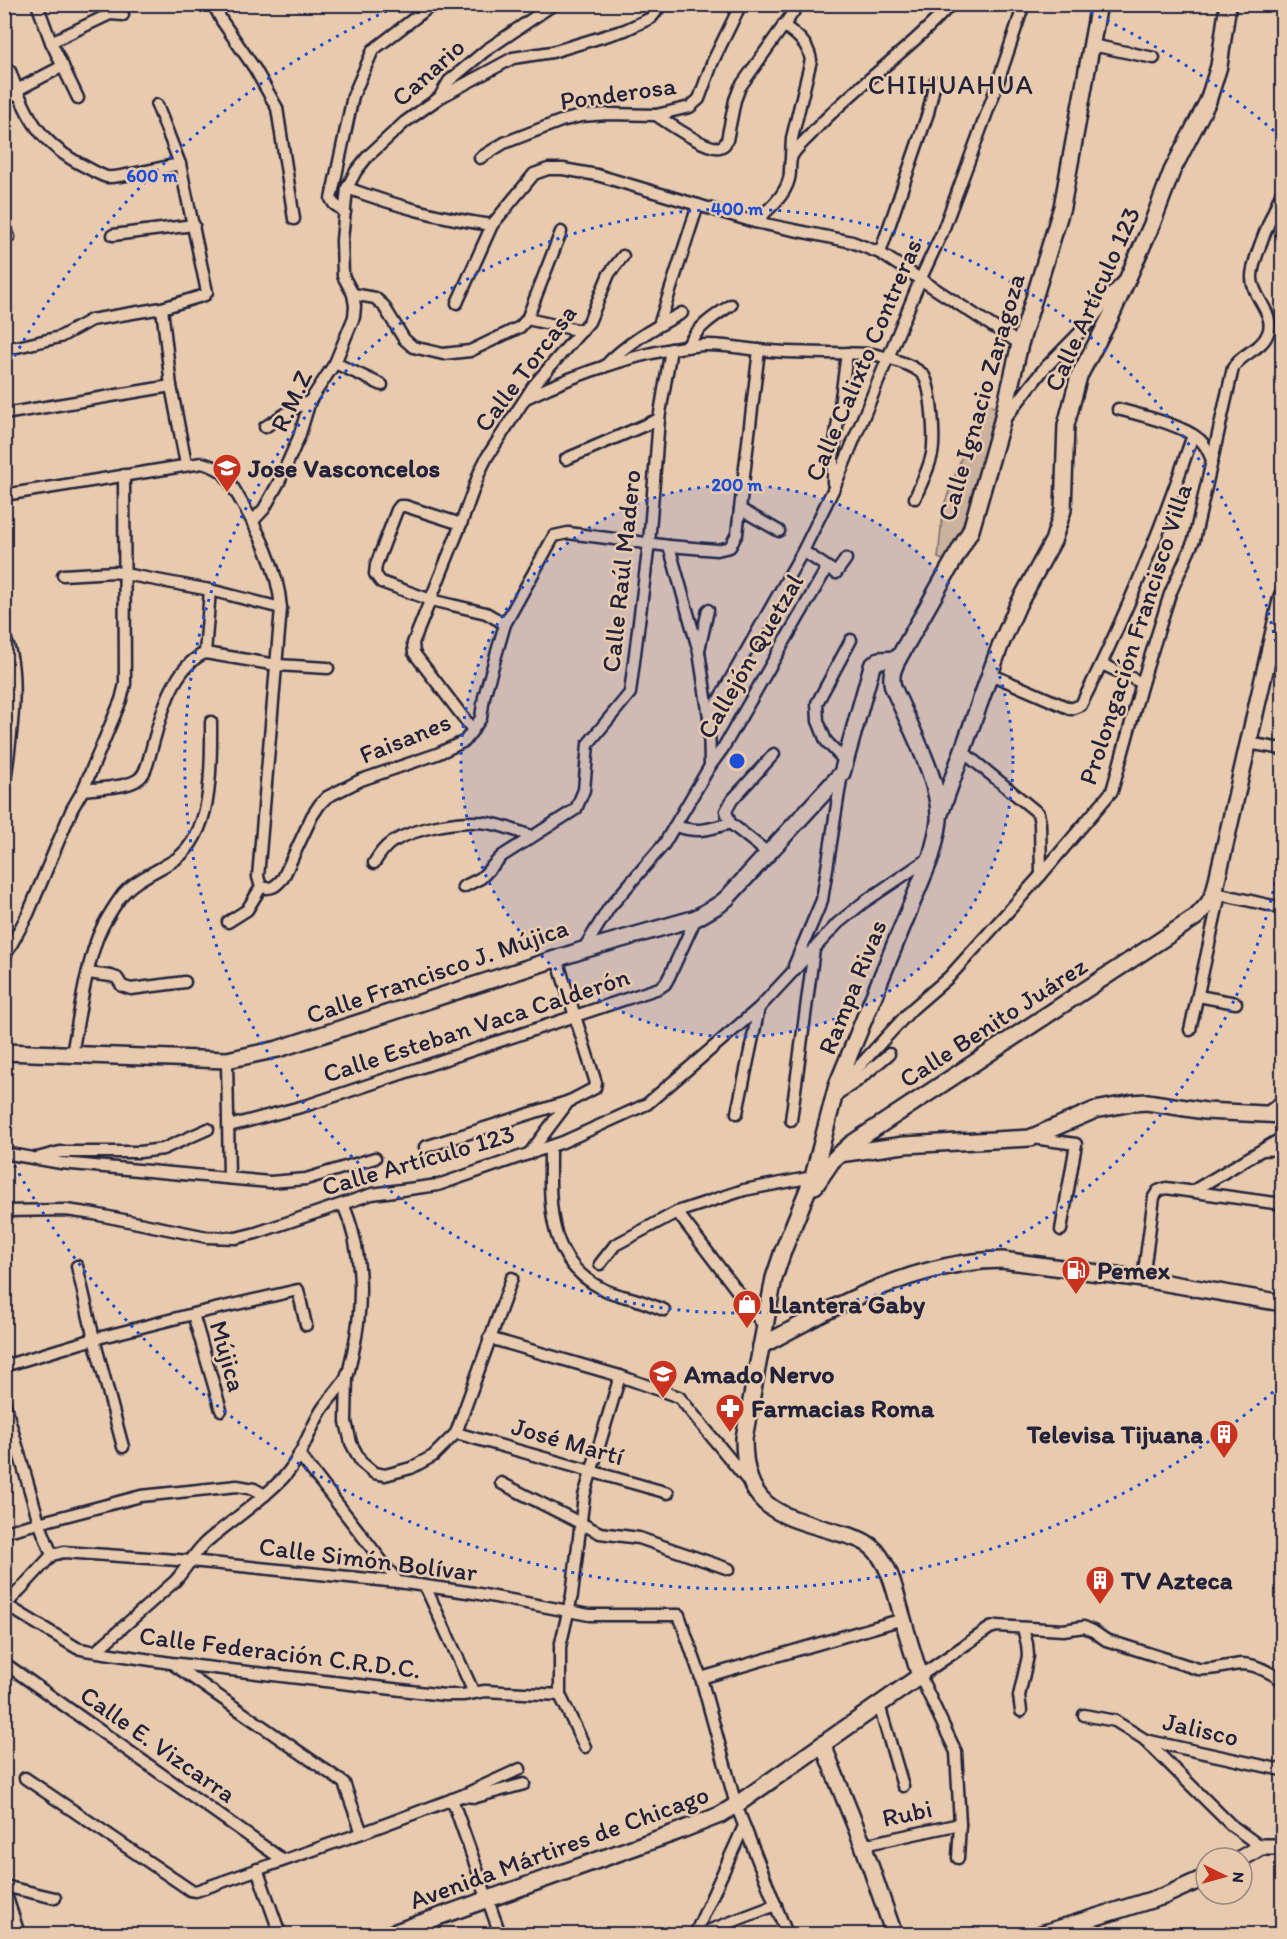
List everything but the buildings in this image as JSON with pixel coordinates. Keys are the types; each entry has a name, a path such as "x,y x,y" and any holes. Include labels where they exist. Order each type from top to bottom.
{"street":[{"path":"37,4 51,42 78,98"},
{"path":"213,4 277,108 294,219"},
{"path":"345,212 331,199 353,96 373,50 433,4"},
{"name":"Canario","path":"353,294 343,276 342,240 347,188 356,171 368,156 405,122 438,98 449,81 485,51 554,4"},
{"path":"438,98 513,58 552,52 625,30 651,18 662,4"},
{"name":"Ponderosa","path":"480,158 504,143 571,119 608,114 656,116 690,107 699,99 713,61 741,4"},
{"path":"656,116 698,141 717,147 724,145 740,87 799,4"},
{"path":"791,157 834,110 932,26 951,4"},
{"name":"Calle Calixto Contreras","path":"710,717 803,551 834,488 942,233 995,91 1024,4"},
{"name":"Calle Ignacio Zaragoza","path":"939,818 932,778 891,680 898,659 970,530 1002,421 1016,341 1062,207 1099,4"},
{"name":"Calle Artículo 123","path":"939,818 990,674 1018,605 1053,541 1063,510 1066,425 1079,376 1111,316 1152,224 1172,171 1208,101 1219,66 1228,4"},
{"path":"51,42 110,14 123,15"},
{"path":"755,222 784,191 788,182 792,138 812,60 809,49 797,35 783,25"},
{"path":"1092,45 1154,58"},
{"path":"4,95 18,92 63,66"},
{"path":"10,71 18,92 40,133 59,152 107,177 180,164"},
{"path":"880,253 928,113 935,82"},
{"path":"4,347 17,347 60,337 91,320 162,308 205,295 207,292 180,164 157,105"},
{"path":"457,303 492,225 534,174 548,169 563,170 597,175 755,222 852,242 880,253 1016,341"},
{"path":"347,188 399,207 454,220 492,225"},
{"name":"Prolongación Francisco Villa","path":"836,1090 904,1016 949,977 1041,875 1112,791 1170,594 1194,540 1233,368 1236,361 1260,345 1268,336 1269,316 1253,289 1252,269 1282,191"},
{"path":"659,325 698,205"},
{"path":"114,235 194,225"},
{"path":"353,294 375,298 383,305 404,339 413,347 442,354 470,351 520,327 526,319 561,232"},
{"name":"Calle Torcasa","path":"473,730 414,653 413,643 487,457 534,385 589,322 609,274 622,256"},
{"path":"1002,421 1043,370 1092,320 1111,294 1127,279"},
{"name":"R.M.Z","path":"253,521 264,509 279,483 310,401 335,363 354,317 353,294"},
{"path":"687,347 699,328 731,305"},
{"path":"162,308 171,386 186,464"},
{"path":"603,367 612,357 659,325 682,313"},
{"path":"526,319 582,331"},
{"path":"527,397 552,385 603,367 687,347 721,344 759,350 873,354 912,368 923,375 929,390 932,453 915,498"},
{"name":"Calle Raúl Madero","path":"463,887 481,878 502,856 576,809 584,790 588,744 630,693 649,543 659,419 671,349"},
{"path":"649,543 717,549 730,547 734,542 759,350"},
{"path":"834,488 833,458 847,353"},
{"path":"335,363 382,385"},
{"path":"4,414 171,386"},
{"path":"265,427 310,401"},
{"path":"1118,409 1193,435 1205,446 1212,460"},
{"path":"566,459 659,419"},
{"path":"990,674 1071,709 1081,705 1102,664 1169,507 1193,435"},
{"path":"4,495 202,463 211,465 222,472 253,521 280,590 281,608 258,877 261,887 247,910 228,922"},
{"path":"4,958 28,914 72,810 83,790 121,700 125,684 124,475"},
{"path":"461,524 400,506 376,565 375,574 381,582 431,600 486,613 505,624"},
{"path":"740,509 779,531"},
{"name":"Faisanes","path":"261,887 268,889 276,886 283,878 312,816 327,797 361,780 454,748 465,741 481,718 484,697 505,624 554,536 560,533 649,543"},
{"path":"669,546 699,652 710,717 710,766"},
{"path":"803,551 836,573 846,559"},
{"name":"Callejón Quetzal","path":"710,766 723,748 827,568"},
{"path":"63,575 106,572 124,574 210,590 281,608"},
{"path":"205,653 210,590"},
{"path":"1190,1030 1248,743 1282,596"},
{"path":"699,652 708,610"},
{"path":"4,637 12,657 14,678 4,788"},
{"path":"844,767 826,741 818,721 817,703 851,640"},
{"path":"83,790 126,785 139,780 146,768 158,725 174,684 184,669 198,656 205,653 277,665 328,668"},
{"path":"583,950 696,918 727,898 844,767 872,666 879,660 898,659"},
{"path":"1102,664 1142,683"},
{"path":"72,1054 96,941 122,895 178,857 195,838 203,820 210,775 211,722"},
{"path":"1248,743 1282,749"},
{"path":"962,751 1038,813 1041,875"},
{"path":"768,854 730,823 726,810 732,800 774,754"},
{"name":"Calle Francisco J. Mújica","path":"4,1052 227,1060 278,1049 583,950 609,908 649,863 675,826 710,766"},
{"name":"Calle Artículo 123","path":"790,975 822,900 844,767"},
{"name":"Rampa Rivas","path":"813,1177 836,1090 931,857 939,818"},
{"path":"374,863 392,842 412,834 452,824 490,823 532,836"},
{"path":"675,826 693,831 706,831 730,823"},
{"name":"Calle Artículo 123","path":"4,1210 66,1210 207,1237 236,1238 372,1194 438,1185 550,1147 647,1104 759,1008 838,923 864,902 931,857"},
{"path":"1217,894 1282,908"},
{"name":"Calle Benito Juárez","path":"805,1198 838,1154 851,1143 1196,917 1217,894"},
{"name":"Calle Esteban Vaca Calderón","path":"229,1126 308,1105 659,988 665,984 696,918"},
{"path":"791,1120 814,949"},
{"path":"425,1147 570,1101 593,1091 596,1083 557,959"},
{"path":"88,973 117,978 122,986 131,989 185,982"},
{"path":"1198,996 1236,1003"},
{"path":"737,1113 759,1008"},
{"path":"836,1090 856,1082 889,1054"},
{"path":"227,1060 229,1178"},
{"path":"529,1154 570,1101"},
{"path":"1264,1116 1282,1101"},
{"path":"1030,1138 1095,1110 1132,1103 1147,1102 1205,1111 1282,1116"},
{"path":"33,1158 60,1152 140,1152 164,1149 208,1129"},
{"path":"838,1154 904,1145 1030,1138 1076,1144 1060,1230"},
{"path":"1193,1191 1282,1138"},
{"path":"550,1147 552,1219 559,1243 576,1271 603,1290 664,1310"},
{"path":"1262,1150 1282,1149"},
{"path":"4,1153 61,1164 270,1182 306,1179 375,1158"},
{"path":"600,1264 615,1245 677,1212 744,1190 813,1177"},
{"name":"Calle Benito Juárez","path":"813,1177 774,1278 744,1438 744,1459 750,1483 765,1502 783,1516 856,1538 876,1551 890,1573 920,1676"},
{"path":"1143,1279 1155,1193 1166,1188 1282,1204"},
{"path":"343,1204 351,1223 358,1252 359,1288 357,1331 348,1374 346,1422 351,1443 361,1462 374,1473 385,1475 411,1468 433,1456 456,1433 512,1278"},
{"path":"677,1212 764,1326"},
{"path":"761,1346 852,1300 939,1268 961,1263 1002,1260 1143,1279 1282,1303"},
{"path":"77,1266 123,1447"},
{"path":"4,1366 94,1339 298,1290 306,1325"},
{"name":"Mújica","path":"193,1314 221,1410"},
{"path":"489,1338 620,1376 679,1397 750,1483"},
{"path":"96,1652 175,1581 207,1542 285,1476 321,1411 348,1374"},
{"path":"585,1747 560,1695 560,1647 574,1579 584,1496 620,1376"},
{"path":"4,1401 39,1522 52,1555 5,1606"},
{"name":"José Martí","path":"456,1433 668,1493"},
{"path":"299,1454 398,1582"},
{"path":"501,1483 600,1533 639,1538 729,1569"},
{"path":"4,1532 141,1496 237,1486 254,1489 265,1495"},
{"name":"Calle Simón Bolívar","path":"52,1555 64,1552 191,1561 398,1582 589,1615 679,1615 701,1678"},
{"path":"425,1586 474,1693"},
{"name":"Calle Federación C.R.D.C.","path":"5,1606 76,1648 96,1652 444,1695 501,1691 560,1695"},
{"path":"787,1935 736,1805 701,1678 903,1619"},
{"path":"958,1858 960,1824 956,1752 920,1676 990,1628 997,1626 1063,1630 1084,1627 1106,1640 1197,1669 1206,1670 1245,1664 1266,1671 1282,1680"},
{"path":"1021,1711 1019,1696 1028,1656 1023,1628"},
{"path":"171,1663 344,1783 362,1833"},
{"name":"Calle E. Vizcarra","path":"7,1665 283,1860"},
{"name":"Avenida Mártires de Chicago","path":"390,1935 720,1815 824,1745 920,1676"},
{"path":"879,1705 903,1786"},
{"path":"1084,1715 1115,1721 1144,1739 1231,1825 1261,1847"},
{"name":"Jalisco","path":"1144,1739 1282,1770"},
{"path":"824,1745 863,1845 894,1935"},
{"path":"25,1778 190,1890 201,1891 457,1798 520,1769"},
{"path":"457,1798 476,1797 524,1784"},
{"path":"457,1798 500,1935"},
{"name":"Rubi","path":"863,1845 960,1824"},
{"path":"695,1935 744,1826"},
{"path":"1254,1851 1261,1847 1282,1847"},
{"path":"257,1869 280,1935"},
{"path":"1041,1935 1164,1896 1194,1882"},
{"path":"19,1935 4,1887 55,1898"},
{"path":"700,1935 776,1905"}],"shaded area":[{"path":"982,401 996,408 979,474 955,549 946,561 938,558 943,508"}],"place":[{"name":"Jose Vasconcelos","path":"227,494"},
{"name":"Pemex","path":"1076,1296"},
{"name":"Llantera Gaby","path":"747,1330"},
{"name":"Amado Nervo","path":"663,1400"},
{"name":"Farmacias Roma","path":"730,1434"},
{"name":"Televisa Tijuana","path":"1224,1460"},
{"name":"TV Azteca","path":"1100,1606"}],"district":[{"name":"CHIHUAHUA","path":"951,84"}]}
